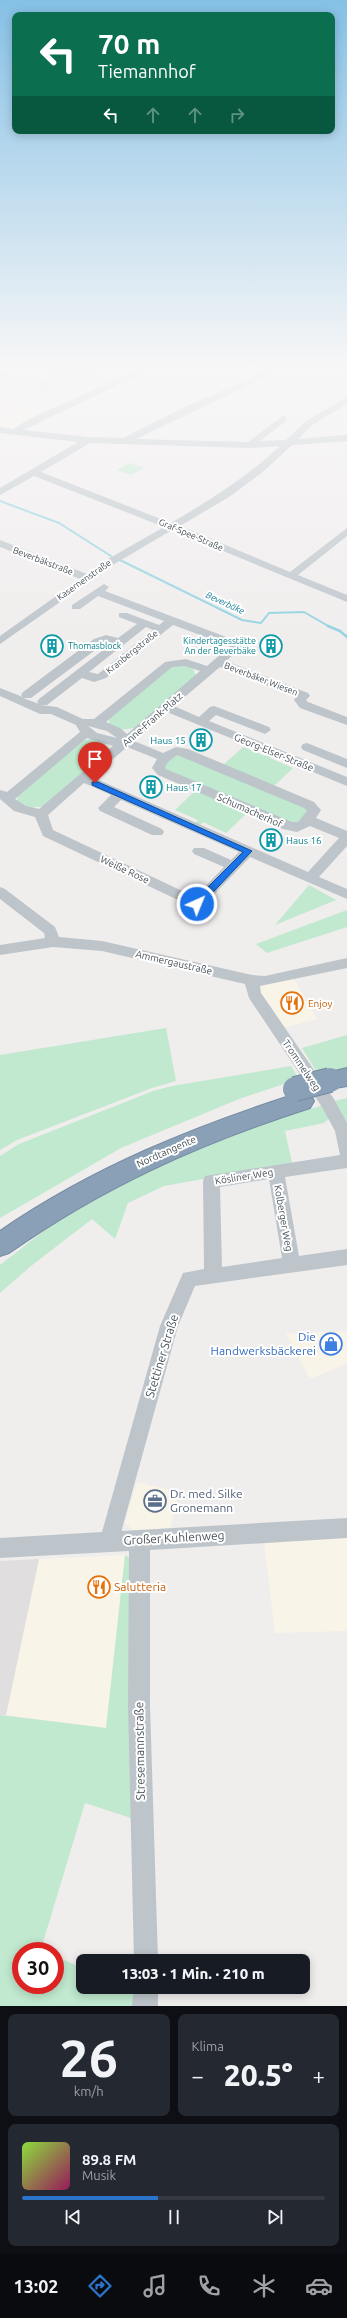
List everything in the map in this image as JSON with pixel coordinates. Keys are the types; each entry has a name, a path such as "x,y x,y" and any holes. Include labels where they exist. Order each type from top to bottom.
{"highway":[{"name":"Nordtangente","path":"0,1226 48,1196 134,1150 237,1107 340,1085"},
{"name":"Nordtangente","path":"0,1245 53,1210 141,1161 250,1117 298,1095"}],"street":[{"path":"0,492 58,459"},
{"name":"Kasernenstraße","path":"0,641 112,561 221,498 251,477 270,459"},
{"name":"Graf-Spee-Straße","path":"35,473 292,575 347,599"},
{"path":"0,478 17,483"},
{"path":"292,575 347,531"},
{"name":"Beverbäkstraße","path":"0,543 87,578"},
{"name":"Beverbäker Wiesen","path":"76,607 101,589 172,620 238,645 218,662 304,696 300,700 304,704 347,721"},
{"name":"Kranbergstraße","path":"123,615 161,629"},
{"name":"Kranbergstraße","path":"80,673 91,678 100,677 172,620"},
{"name":"Kranbergstraße","path":"43,702 145,623"},
{"name":"Kranbergstraße","path":"27,695 98,640 106,638 120,643"},
{"path":"41,814 27,811 16,806 4,796 84,727 97,723 169,664 186,662 208,670"},
{"name":"Anne-Frank-Platz","path":"41,814 218,662"},
{"path":"0,684 52,705 52,710"},
{"path":"0,692 44,711 52,710 110,742 125,742 164,758 176,751 184,752 296,800 314,810 308,820 347,837 310,878"},
{"name":"Georg-Elser-Straße","path":"165,707 347,782"},
{"name":"Georg-Elser-Straße","path":"201,722 214,710 265,730"},
{"path":"97,723 120,733 124,736 125,742"},
{"name":"Georg-Elser-Straße","path":"307,748 347,764"},
{"name":"Schumacherhof","path":"164,758 158,768 162,772 288,826 297,828 308,820"},
{"path":"83,778 347,894"},
{"path":"120,794 105,808 158,832"},
{"name":"Weiße Rose","path":"41,814 48,833 197,904 248,851"},
{"path":"199,851 233,866"},
{"path":"0,892 50,931 53,942"},
{"name":"Ammergaustraße","path":"0,950 53,942 125,950 252,980 283,979 347,963"},
{"name":"Trommelweg","path":"252,980 254,994 328,1103 343,1131 347,1153"},
{"name":"Kösliner Weg","path":"214,1276 210,1181 347,1161"},
{"name":"Kolberger Weg","path":"276,1171 292,1265"},
{"name":"Stettiner Straße","path":"112,1542 112,1529 169,1326 189,1279 347,1257"},
{"name":"Großer Kuhlenweg","path":"0,1548 347,1528"},
{"name":"Stresemannstraße","path":"140,1540 138,1629 141,1804 147,1920 146,1954"},
{"path":"145,2006 146,1994"}],"shaded area":[{"path":"292,976 317,1019 279,1029 252,980"},
{"path":"347,1331 347,1363 310,1379 286,1334"},
{"path":"137,1482 179,1492 170,1529 132,1530 125,1522"},
{"path":"347,1528 347,1631 275,1633 263,1533"},
{"path":"125,1555 107,1728 6,1715 39,1559"},
{"path":"39,1559 6,1715 0,1715 0,1561"}],"green space":[{"path":"129,463 144,468 131,475 117,470"},
{"path":"180,664 193,668 196,676 135,728 120,730 109,724 109,717 167,668"},
{"path":"91,739 105,743 107,753 45,806 29,808 17,801 18,794 81,741"},
{"path":"243,747 265,756 268,753 273,755 270,758 293,768 274,786 223,765"},
{"path":"175,754 310,809 297,825 166,771 162,764"},
{"path":"196,790 247,813 226,833 203,822 199,826 194,824 198,820 175,810"},
{"path":"309,885 336,900 275,925"},
{"path":"347,910 347,927 267,953 256,944"},
{"path":"166,1028 176,1081 152,1088 17,1140 0,1150 0,1055"},
{"path":"347,1035 347,1068 318,1074 302,1048"},
{"path":"291,1066 299,1079 239,1099 121,1148 0,1218 0,1156 19,1144 153,1091 172,1086"},
{"path":"347,1098 347,1129 331,1102"},
{"path":"324,1105 331,1117 324,1123 285,1131 292,1163 164,1186 128,1203 115,1239 92,1219 31,1266 0,1293 0,1265 50,1226 119,1186 201,1147 262,1123"},
{"path":"125,1555 129,1558 131,1818 85,1803 43,1942 12,1942 12,1994 64,1994 64,1960 76,1965 76,1994 137,1994 137,2006 0,2006 0,1715 106,1728"}],"waterway":[{"name":"Beverbäke","path":"0,501 59,523 111,556"},
{"name":"Beverbäke","path":"120,560 242,620 261,623 269,613 304,612 329,626"},
{"name":"Beverbäke","path":"329,626 340,631 347,637"}],"place":[{"name":"Thomasblock","path":"52,646"},
{"name":"Kindertagesstätte An der Beverbäke","path":"271,646"},
{"name":"Haus 15","path":"201,740"},
{"name":"Haus 17","path":"151,787"},
{"name":"Haus 16","path":"271,840"},
{"name":"Enjoy","path":"292,1003"},
{"name":"Die Handwerksbäckerei","path":"331,1344"},
{"name":"Dr. med. Silke Gronemann","path":"155,1501"},
{"name":"Salutteria","path":"99,1587"}],"route":[{"path":"95,783 248,851 197,904"}]}
